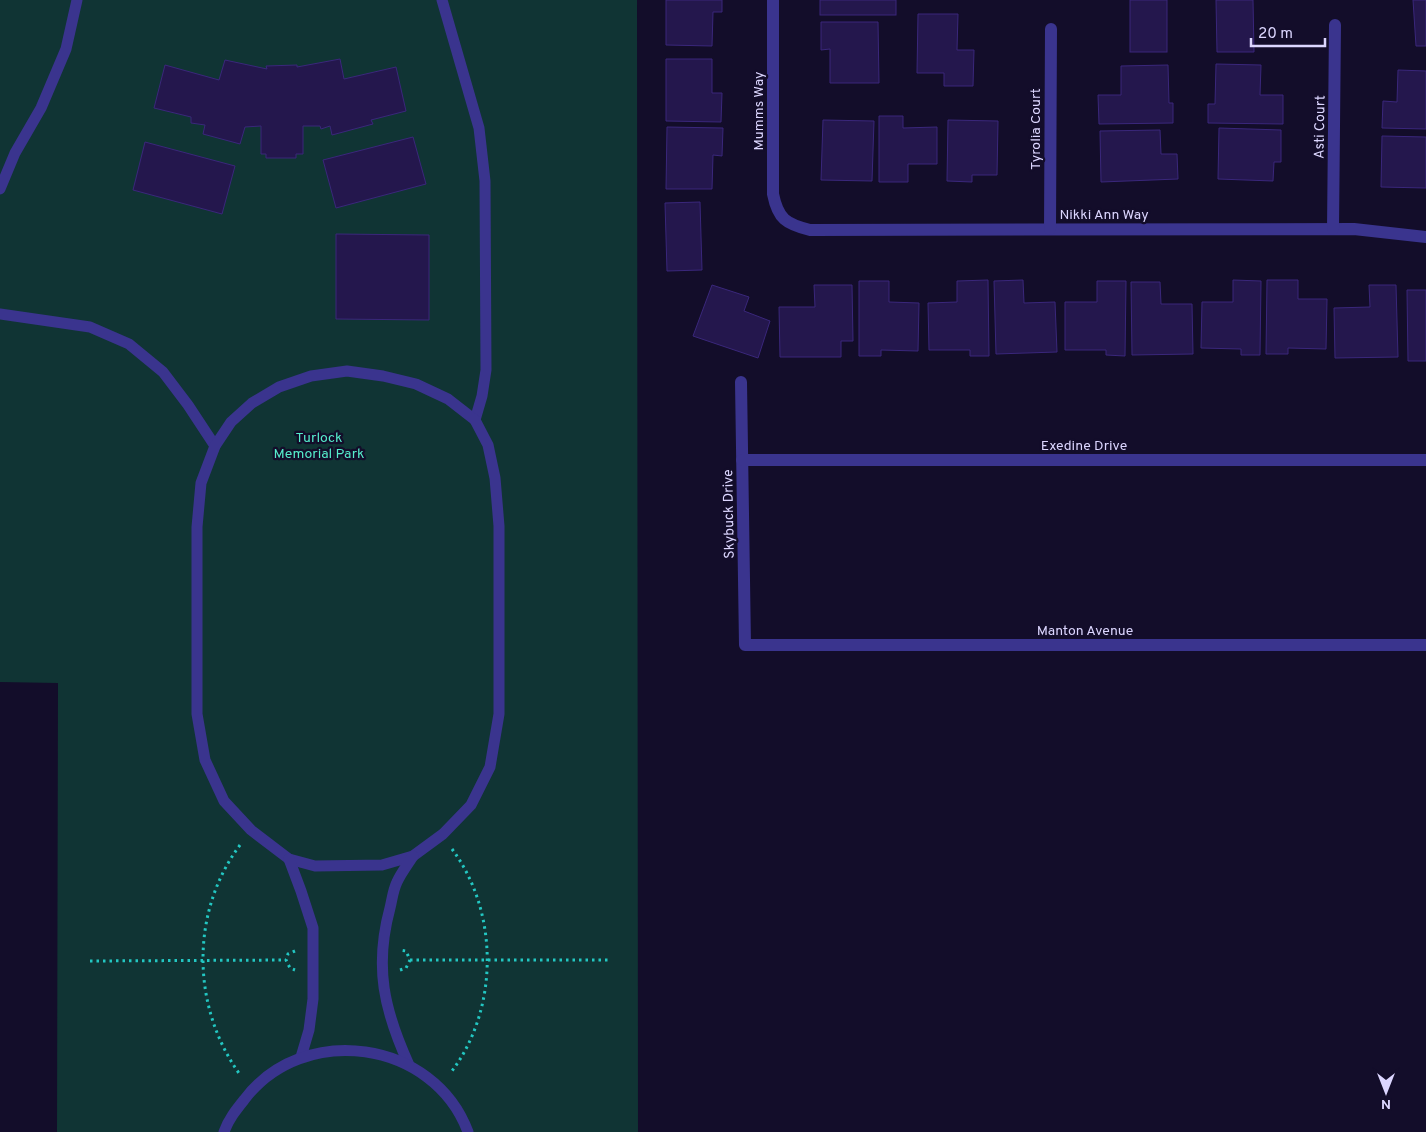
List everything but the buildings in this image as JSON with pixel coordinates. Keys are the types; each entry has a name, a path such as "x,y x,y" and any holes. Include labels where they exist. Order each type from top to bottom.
{"street":[{"name":"Mumms Way","path":"773,0 773,194 775,206 783,220"},
{"name":"Asti Court","path":"1333,229 1336,25"},
{"name":"Tyrolia Court","path":"1050,229 1051,28"},
{"name":"Nikki Ann Way","path":"783,220 810,230 1354,229 1426,237"},
{"name":"Skybuck Drive","path":"741,382 745,645"},
{"name":"Exedine Drive","path":"742,460 1426,460"},
{"name":"Manton Avenue","path":"745,645 1426,645"}],"lane":[{"path":"0,189 15,153 40,108 66,49 77,0"},
{"path":"442,0 478,128 485,181 486,370 482,396 475,420"},
{"path":"0,314 90,327 129,344 164,372 215,446"},
{"path":"408,1065 395,1035 386,1003 381,956 387,917 396,882 414,856 443,834 471,805 490,767 499,714 499,526 495,478 488,445 475,420 448,399 416,384 383,376 347,371 311,376 279,387 252,403 231,422 215,446 201,483 197,527 197,714 205,760 224,801 251,830 289,859 315,866 348,867 382,865 414,856"},
{"path":"289,859 302,891 313,928 313,999 309,1030 301,1058"},
{"path":"224,1132 228,1122 253,1088 274,1071 301,1058 328,1051 356,1050 383,1055 408,1065 440,1088 463,1118 468,1132"}],"path":[{"path":"240,845 223,874 212,901 205,930 203,960 205,991 212,1020 223,1047 241,1076"},
{"path":"452,849 467,874 478,901 485,930 487,960 486,983 480,1012 467,1046 452,1071"},
{"path":"286,960 291,952 298,950"},
{"path":"400,950 406,952 410,960"},
{"path":"90,961 286,960"},
{"path":"286,960 290,968 298,970"},
{"path":"410,960 611,960"},
{"path":"400,970 406,968 410,960"}],"green space":[{"name":"Turlock Memorial Park","path":"0,0 637,0 638,1132 57,1132 58,683 0,682"}]}
